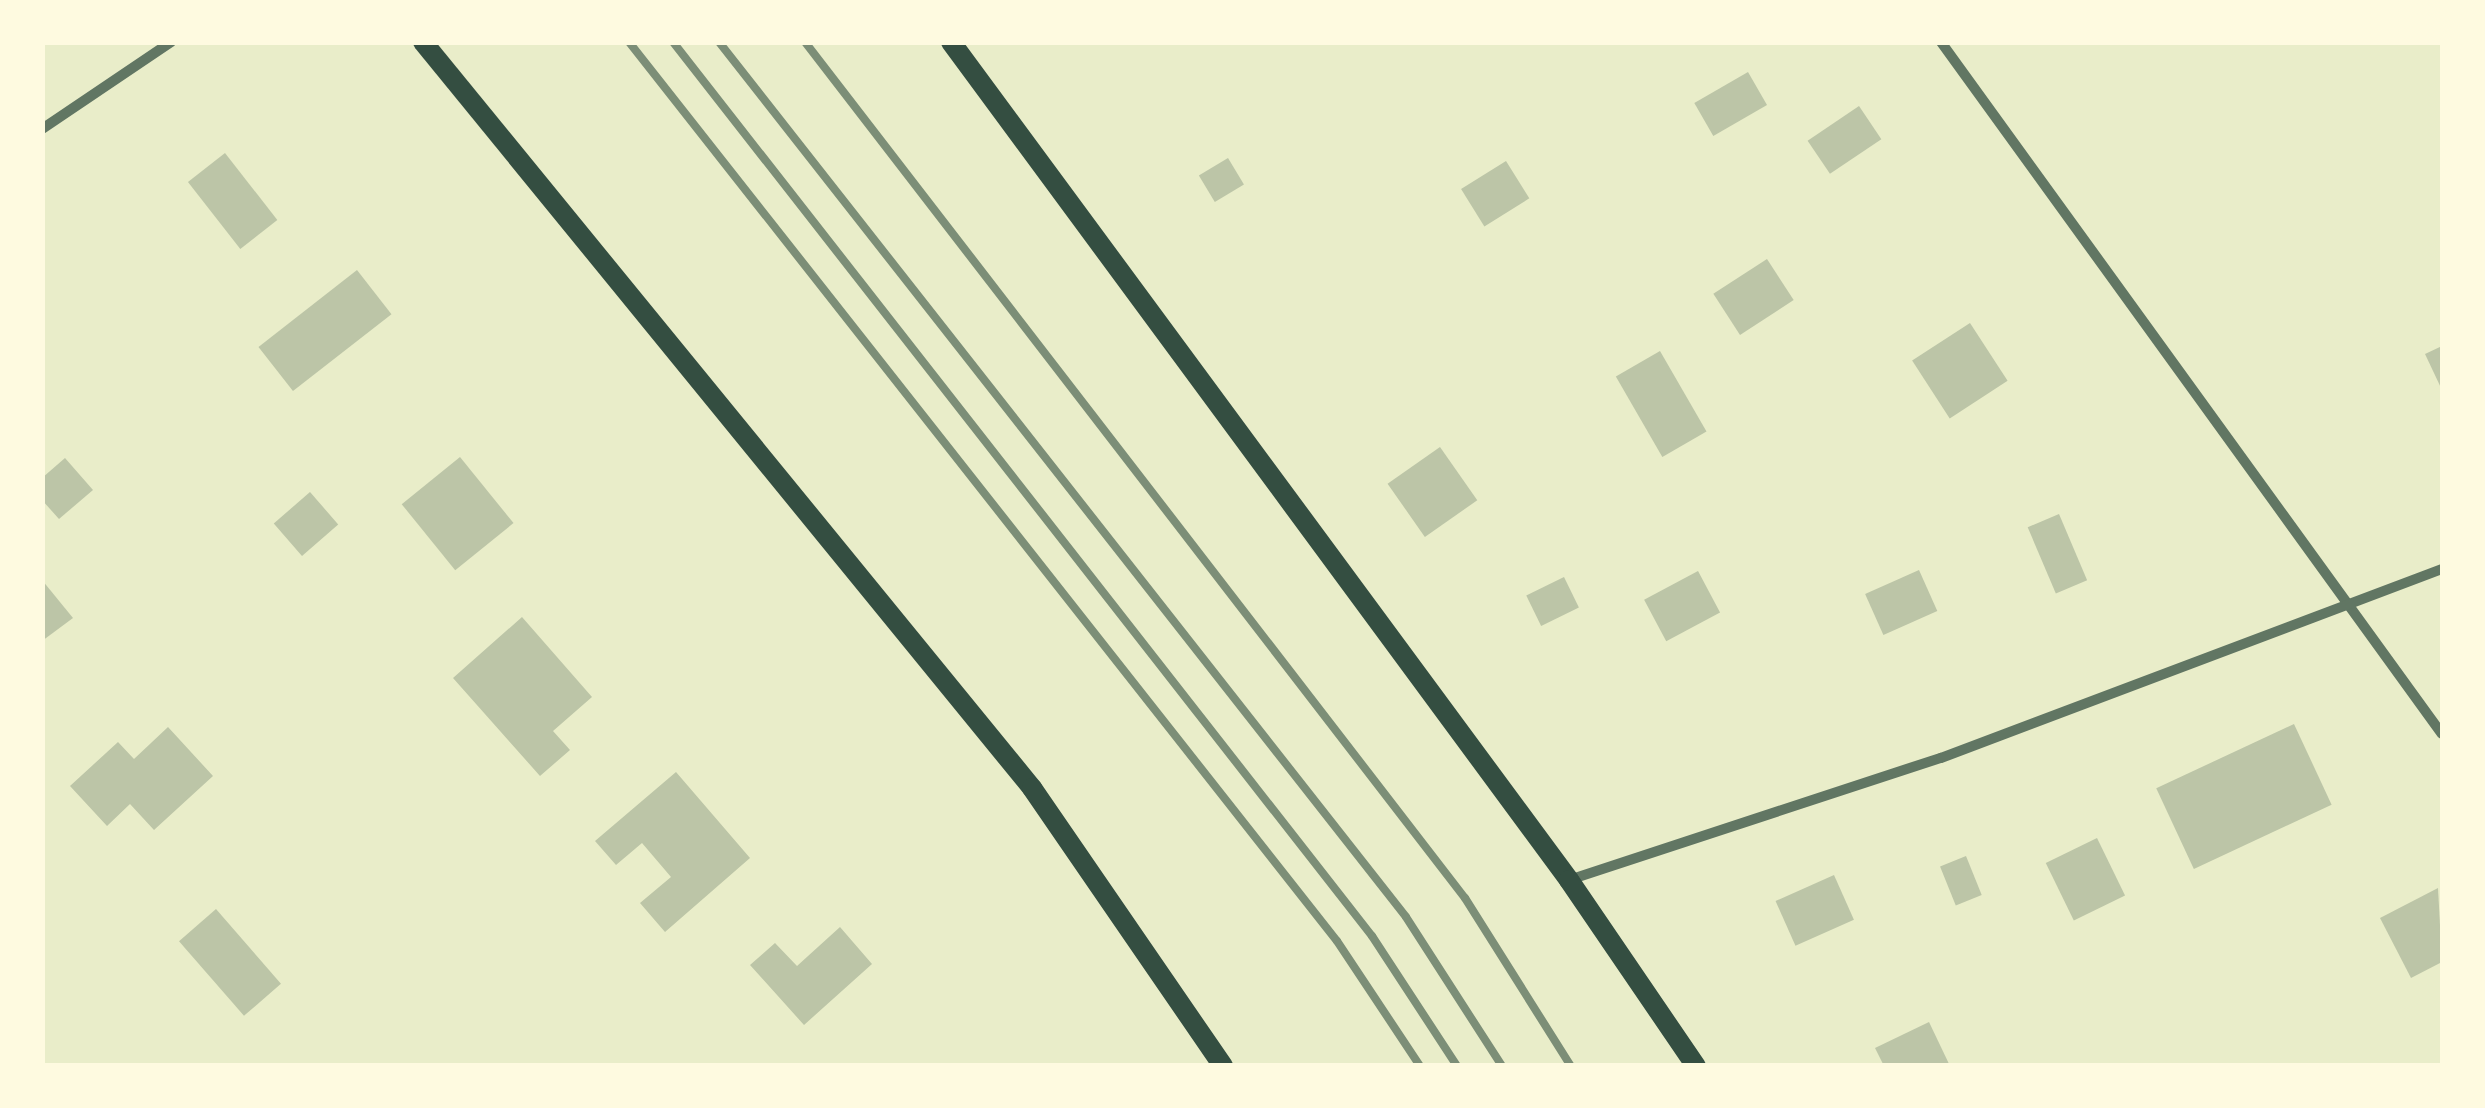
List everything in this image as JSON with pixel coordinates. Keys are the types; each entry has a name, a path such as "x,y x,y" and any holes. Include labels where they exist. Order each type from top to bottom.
{"main road":[{"path":"422,42 1032,788 1223,1066"},
{"path":"950,42 1569,880 1696,1066"}],"street":[{"path":"42,129 172,42"},
{"path":"1941,42 2356,604 2442,734"},
{"path":"1569,880 1942,758 2442,570"}],"building":[{"path":"1748,72 1767,105 1713,136 1694,103"},
{"path":"1859,106 1881,139 1830,174 1808,141"},
{"path":"225,153 277,220 240,249 188,182"},
{"path":"1228,158 1244,185 1215,202 1199,176"},
{"path":"1506,161 1529,198 1484,226 1461,189"},
{"path":"1767,259 1794,300 1740,335 1713,294"},
{"path":"357,270 391,314 293,391 258,347"},
{"path":"1970,323 2008,381 1950,418 1912,361"},
{"path":"2442,346 2442,390 2425,354"},
{"path":"1660,351 1706,432 1662,457 1616,376"},
{"path":"1440,447 1477,500 1425,537 1388,484"},
{"path":"460,457 513,523 455,570 402,504"},
{"path":"65,458 93,490 59,519 42,500 42,478"},
{"path":"310,492 338,524 302,556 274,523"},
{"path":"2059,514 2087,580 2056,594 2028,527"},
{"path":"1919,570 1937,611 1883,635 1865,594"},
{"path":"1698,571 1720,612 1666,641 1644,600"},
{"path":"1564,577 1579,608 1541,626 1526,595"},
{"path":"42,580 73,618 42,641"},
{"path":"522,617 592,697 553,731 570,750 540,776 453,678"},
{"path":"2294,724 2332,805 2194,869 2156,788"},
{"path":"168,727 213,776 154,830 130,804 107,826 70,786 118,742 134,759"},
{"path":"676,772 750,858 665,932 640,903 671,877 642,843 616,865 595,841"},
{"path":"2097,838 2125,896 2074,921 2046,863"},
{"path":"1966,856 1982,895 1956,905 1940,866"},
{"path":"1834,875 1854,920 1795,946 1776,901"},
{"path":"2438,888 2442,962 2411,978 2380,918"},
{"path":"216,909 281,984 244,1016 179,941"},
{"path":"840,927 872,964 804,1025 750,965 775,943 797,966"},
{"path":"1929,1022 1950,1066 1884,1066 1875,1048"}],"railway":[{"path":"629,42 1337,941 1420,1066"},
{"path":"673,42 1372,936 1457,1066"},
{"path":"719,42 1406,917 1502,1066"},
{"path":"805,42 1465,898 1571,1066"}]}
